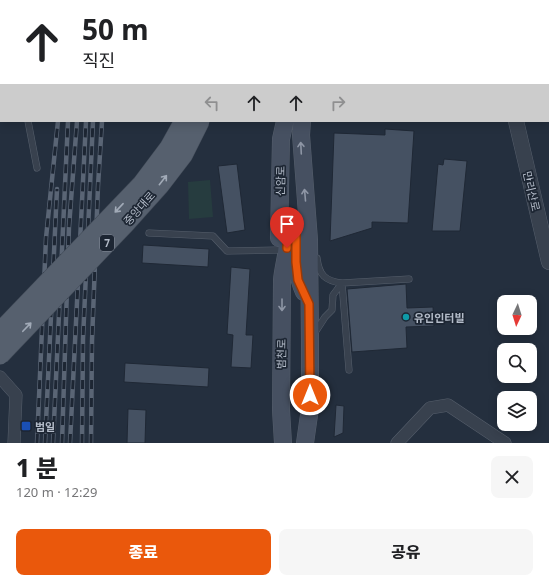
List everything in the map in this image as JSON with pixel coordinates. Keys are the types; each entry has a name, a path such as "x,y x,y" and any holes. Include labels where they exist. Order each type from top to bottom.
{"main road":[{"name":"중앙대로","path":"0,332 142,184 169,148 183,122"},
{"name":"중앙대로","path":"0,355 160,185 183,155 200,122"},
{"name":"신암로","path":"280,258 281,139 285,122"},
{"name":"신암로","path":"302,122 303,174 308,240"},
{"path":"280,258 287,248 288,225 291,220 294,220 296,225 296,262 298,280 309,304"},
{"path":"308,240 310,408 314,443"},
{"name":"범천로","path":"280,258 281,410 283,443"},
{"path":"305,443 310,408"},
{"path":"277,443 281,410"}],"street":[{"name":"만리산로","path":"516,122 549,262"},
{"path":"0,377 16,395 14,443"},
{"path":"398,443 430,408 448,405 505,443"}],"lane":[{"path":"28,122 37,168"},
{"path":"149,233 213,236 226,252 280,258"},
{"path":"308,240 316,254 318,266 322,275 331,282 342,283 408,279"},
{"path":"310,341 324,317 332,310 333,295 342,283"},
{"path":"342,283 349,370"}],"green space":[{"path":"210,180 213,217 189,219 188,182"}],"building":[{"path":"385,129 414,131 408,223 372,222 372,228 330,241 334,133 385,135"},
{"path":"444,159 467,161 460,231 432,231 438,164 443,165"},
{"path":"237,164 245,230 227,233 218,166"},
{"path":"143,245 209,249 208,267 142,263"},
{"path":"231,267 250,269 246,335 253,335 251,368 231,367 233,335 227,334"},
{"path":"406,284 407,308 433,307 434,326 406,327 407,348 352,352 347,289"},
{"path":"125,363 209,368 208,387 124,382"},
{"path":"336,405 344,406 343,433 334,437"},
{"path":"128,409 146,410 145,443 127,443"}],"railway":[{"path":"37,443 46,238 58,122"},
{"path":"53,443 68,122"},
{"path":"62,443 69,227 77,122"},
{"path":"70,443 86,122"},
{"path":"82,443 83,339 93,122"},
{"path":"91,443 92,341 102,122"},
{"path":"45,443 57,189"}],"place":[{"name":"유인인터빌","path":"406,317"},
{"name":"범일","path":"26,426"}],"route":[{"path":"287,248 288,225 291,220 294,220 296,225 296,262 298,280 309,304 310,395"}]}
